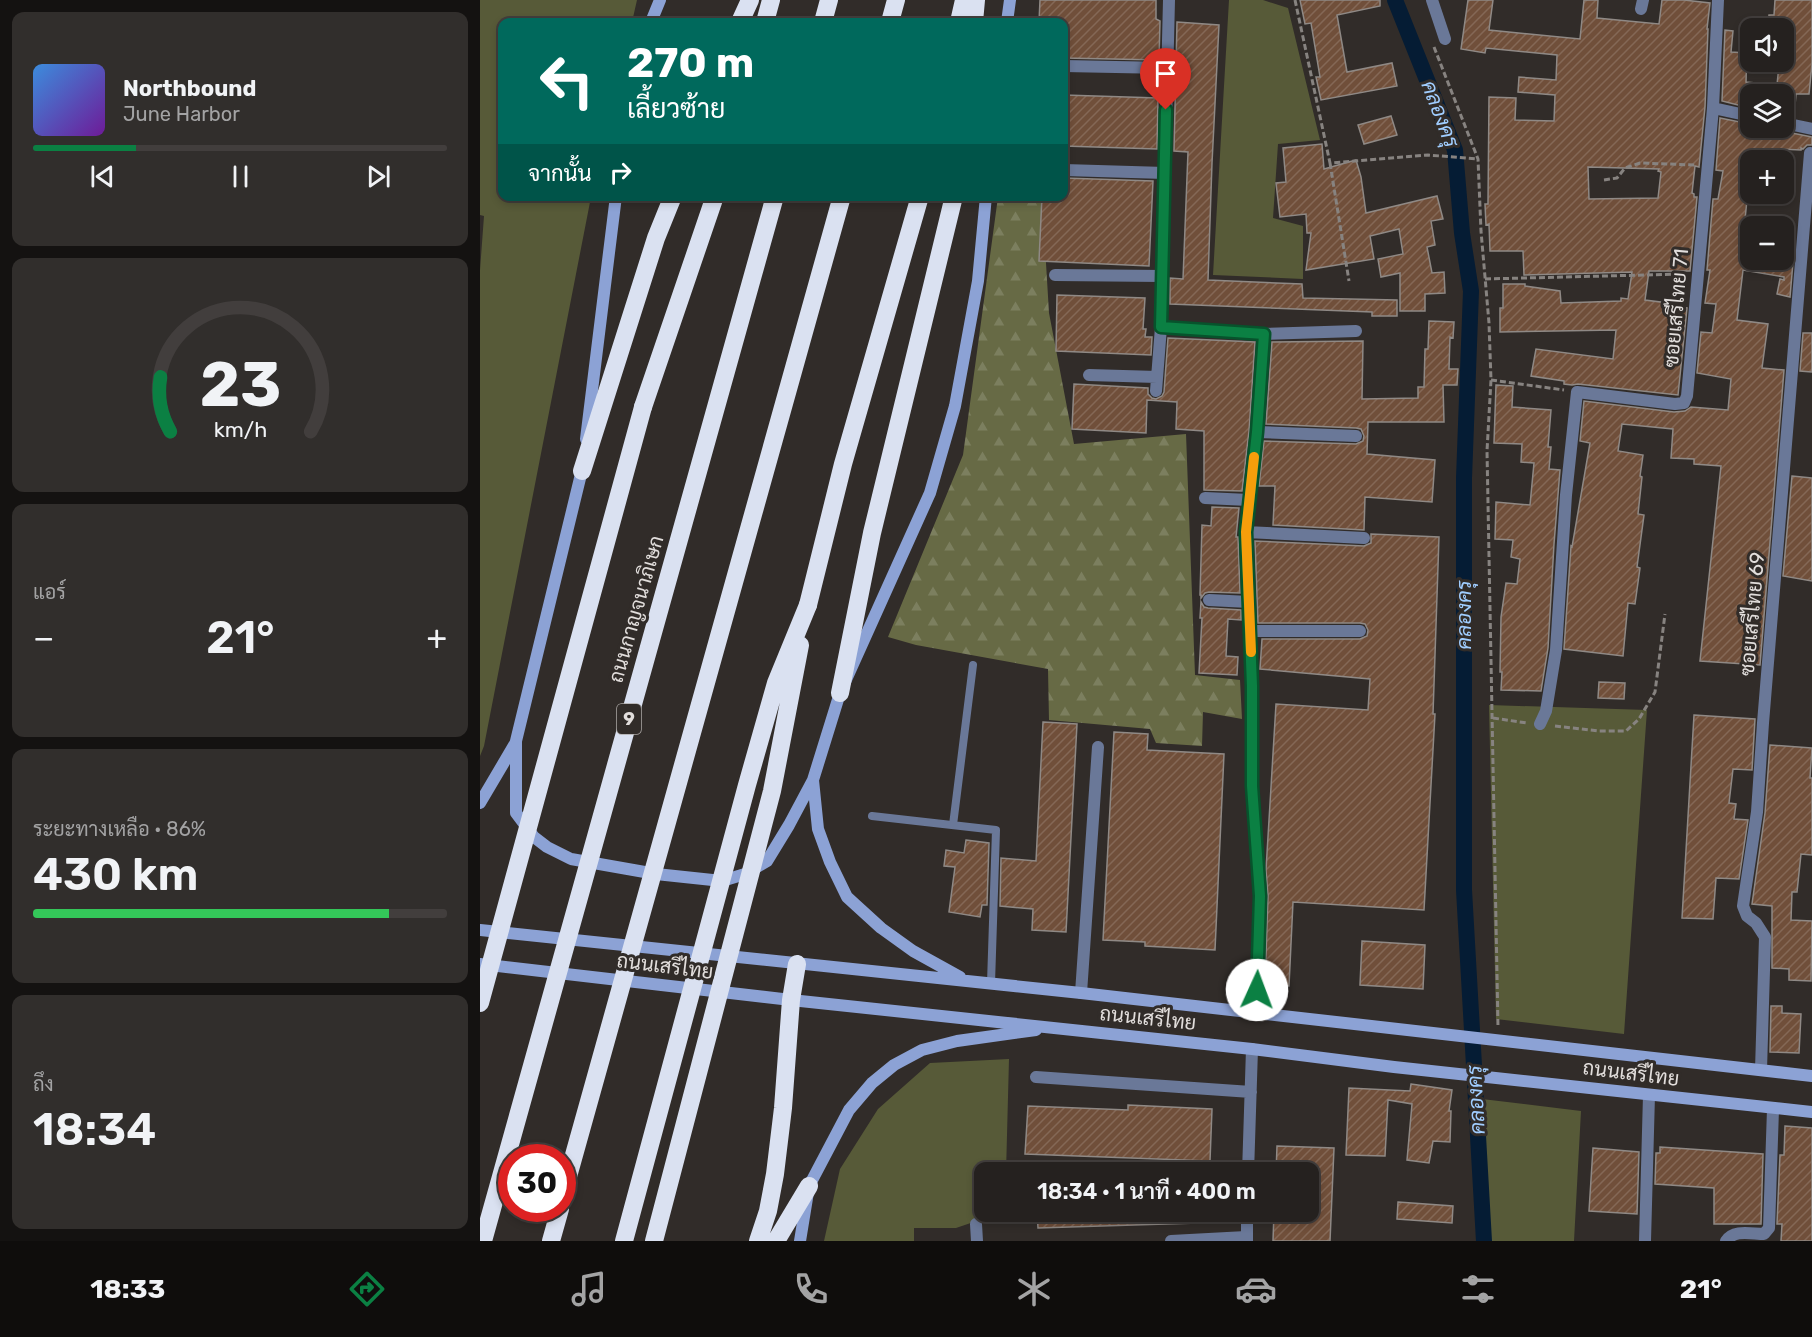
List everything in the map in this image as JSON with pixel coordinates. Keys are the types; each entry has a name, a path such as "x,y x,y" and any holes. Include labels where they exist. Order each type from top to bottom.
{"highway":[{"path":"742,18 750,0"},
{"path":"766,18 771,0"},
{"path":"891,18 896,0"},
{"path":"960,18 964,0"},
{"path":"974,18 976,0"},
{"path":"582,471 656,238 671,201"},
{"path":"480,1003 643,406 713,201"},
{"name":"ถนนกาญจนาภิเษก","path":"483,1241 774,201"},
{"path":"576,1148 841,201"},
{"path":"654,1241 772,790 808,605 843,464 919,201"},
{"path":"840,693 872,533 953,201"},
{"path":"624,1241 776,683 808,605"},
{"path":"758,1241 768,1211 775,1174 783,1108 791,1000 797,964"},
{"path":"776,1241 809,1186"},
{"path":"551,1241 556,1222"}],"main road":[{"path":"653,18 660,0"},
{"path":"1008,18 1010,0"},
{"path":"615,201 582,471 516,741 516,813 534,837 547,847 571,859 656,874 722,881 745,874 767,861 813,780 840,693 930,493 955,406 978,281 986,201"},
{"path":"480,803 516,741"},
{"path":"813,780 818,829 830,862 847,897 881,928 913,951 965,980"},
{"name":"ถนนเสรีไทย","path":"480,930 965,980 1812,1076"},
{"name":"ถนนเสรีไทย","path":"480,964 1812,1112"},
{"path":"800,1241 809,1186 849,1110 872,1083 894,1065 922,1050 957,1041 1056,1027"}],"street":[{"path":"1156,391 1161,327 1169,0"},
{"path":"1432,0 1445,39"},
{"name":"ซอยเสรีไทย 71","path":"1577,392 1675,404 1684,403 1687,396 1713,108 1718,0"},
{"path":"1068,66 1167,68"},
{"path":"1713,108 1740,114"},
{"path":"1794,125 1812,129"},
{"name":"ซอยเสรีไทย 69","path":"1761,1070 1765,937 1747,916 1743,906 1757,812 1810,153"},
{"path":"1068,170 1165,173"},
{"path":"1055,276 1162,276"},
{"path":"1161,327 1264,334 1356,331"},
{"path":"1256,1013 1260,896 1252,786 1252,686 1246,532 1257,432 1264,334"},
{"path":"1089,375 1157,377"},
{"path":"1540,724 1546,711 1556,650 1566,495 1577,392"},
{"path":"1257,432 1356,436"},
{"path":"1205,498 1250,500"},
{"path":"1246,532 1364,538"},
{"path":"1209,600 1249,602"},
{"path":"1250,631 1360,631"},
{"path":"1081,993 1098,747"},
{"path":"1248,1162 1252,1049"},
{"path":"1036,1077 1251,1092"},
{"path":"1645,1241 1649,1095"},
{"path":"1726,1241 1730,1235 1735,1233 1764,1234 1769,1228 1773,1109"},
{"path":"1172,1241 1246,1239 1247,1222"},
{"path":"976,1224 977,1241"}],"lane":[{"path":"953,825 973,666"},
{"path":"872,816 996,830 991,983"}],"path":[{"path":"1295,0 1330,163 1349,281"},
{"path":"1432,43 1476,159 1489,323 1491,380 1487,451 1498,1031"},
{"path":"1330,163 1428,154 1476,159"},
{"path":"1604,180 1617,178 1625,168 1640,163 1708,165"},
{"path":"1485,279 1698,273"},
{"path":"1491,380 1577,392"},
{"path":"1493,718 1599,731 1626,731 1639,719 1655,692 1665,614"}],"green space":[{"path":"480,0 637,0 633,18 498,18 498,201 590,201 484,746 480,756 480,270 484,216 480,215"},
{"path":"1229,0 1263,0 1288,8 1320,140 1278,144 1273,218 1303,226 1303,279 1213,275"},
{"path":"997,201 1042,201 1049,313 1074,444 1186,434 1195,675 1240,680 1242,719 1203,712 1202,746 1156,743 1150,729 1049,720 1048,669 916,645 888,637 963,455"},
{"path":"1489,705 1647,710 1624,1034 1496,1019"},
{"path":"1009,1059 1006,1162 974,1162 974,1222 956,1228 914,1228 914,1241 824,1241 840,1169 878,1109 930,1063"},
{"path":"1482,1099 1581,1111 1574,1241 1491,1241"}],"building":[{"path":"1040,0 1156,0 1156,19 1160,21 1159,60 1068,58 1068,18 1039,18"},
{"path":"1300,0 1380,0 1380,6 1337,15 1347,72 1392,63 1397,86 1321,100 1316,77 1320,77 1311,23 1305,24"},
{"path":"1468,0 1493,0 1489,30 1580,39 1584,0 1598,0 1597,18 1659,24 1662,0 1710,3 1705,107 1699,167 1695,166 1692,193 1694,197 1697,197 1690,271 1649,271 1645,300 1687,308 1678,395 1564,384 1564,381 1531,376 1536,349 1613,359 1616,330 1500,332 1503,284 1525,284 1525,286 1560,291 1561,303 1621,301 1621,298 1628,299 1632,272 1524,275 1523,251 1490,251 1489,224 1486,225 1485,204 1488,204 1489,97 1516,98 1515,120 1554,121 1555,95 1518,92 1519,77 1556,80 1557,55 1486,48 1485,53 1461,49","holes":["1588,167 1659,169 1658,171 1661,172 1658,198 1589,199"]},
{"path":"1775,0 1812,0 1812,64 1809,94 1796,94 1794,117 1794,84 1777,84 1778,72 1794,72 1794,18 1769,18 1769,15 1774,15"},
{"path":"1177,22 1219,25 1208,280 1302,284 1303,298 1397,300 1397,316 1372,316 1372,312 1170,304 1170,278 1183,279 1188,152 1174,151"},
{"path":"1725,30 1733,31 1731,52 1740,53 1740,72 1746,72 1746,82 1767,84 1740,84 1740,106 1722,101"},
{"path":"1068,95 1158,98 1157,149 1068,146"},
{"path":"1391,116 1397,135 1364,144 1358,125"},
{"path":"1720,118 1740,122 1740,138 1794,138 1794,133 1812,137 1812,145 1807,145 1801,150 1740,150 1740,204 1747,204 1745,216 1740,216 1740,270 1743,270 1737,320 1768,324 1762,368 1784,370 1760,665 1700,661 1721,466 1694,464 1694,459 1671,458 1673,429 1622,424 1618,451 1643,455 1638,514 1644,515 1635,604 1628,603 1623,656 1564,649 1571,546 1590,443 1580,441 1584,401 1674,412 1685,411 1691,407 1728,410 1731,379 1697,373 1701,332 1712,333 1716,304 1705,303 1710,270 1707,270 1713,199 1718,199 1723,171 1716,170"},
{"path":"1322,144 1324,169 1356,160 1366,213 1437,196 1443,219 1431,221 1435,245 1427,247 1432,273 1444,272 1445,293 1425,294 1425,311 1400,311 1400,273 1381,277 1378,259 1403,254 1399,229 1370,236 1374,259 1306,270 1311,233 1307,233 1306,214 1280,217 1276,183 1286,182 1283,148"},
{"path":"1068,178 1153,181 1149,266 1039,261 1042,201 1068,201"},
{"path":"1743,270 1792,270 1790,297 1777,294 1780,279 1784,280 1784,277"},
{"path":"1057,295 1145,298 1143,329 1146,329 1145,337 1152,337 1151,355 1056,351"},
{"path":"1429,321 1454,322 1453,338 1450,337 1449,369 1458,369 1457,385 1443,385 1444,422 1368,422 1367,454 1435,460 1432,502 1365,497 1364,530 1273,525 1275,486 1259,486 1264,441 1356,444 1363,441 1364,436 1361,429 1356,428 1266,424 1272,342 1363,341 1362,399 1418,398 1418,387 1424,387 1425,349 1428,349"},
{"path":"1803,333 1812,333 1812,372 1800,371"},
{"path":"1168,338 1255,342 1242,491 1204,490 1204,431 1176,429 1177,402 1147,400 1146,433 1072,429 1074,384 1148,388 1148,394 1152,398 1162,396"},
{"path":"1496,385 1513,386 1512,407 1551,410 1549,469 1560,470 1548,648 1541,691 1501,690 1501,617 1506,583 1517,584 1520,559 1511,557 1513,540 1495,539 1496,502 1530,505 1534,463 1521,462 1522,444 1494,443"},
{"path":"1792,476 1812,478 1812,581 1783,576"},
{"path":"1212,507 1239,508 1236,537 1238,537 1240,593 1209,592 1201,598 1202,525 1211,526"},
{"path":"1371,534 1439,537 1433,714 1435,714 1424,910 1293,902 1289,986 1265,985 1268,896 1266,870 1276,704 1368,710 1370,679 1260,669 1262,639 1360,639 1367,636 1368,630 1365,624 1360,623 1258,623 1255,541 1364,546 1371,543"},
{"path":"1201,602 1204,607 1208,608 1241,610 1241,620 1228,619 1226,656 1238,657 1237,675 1199,673"},
{"path":"1599,682 1625,683 1624,699 1598,698"},
{"path":"1694,715 1755,719 1752,770 1733,769 1729,803 1736,804 1734,819 1748,820 1739,879 1716,878 1713,919 1682,918"},
{"path":"1043,722 1077,724 1066,932 1032,930 1033,909 1000,906 1001,858 1036,861"},
{"path":"1114,732 1148,734 1147,750 1224,754 1215,950 1145,946 1145,942 1103,940"},
{"path":"1770,745 1812,748 1810,778 1812,778 1812,855 1801,854 1797,892 1792,892 1791,920 1812,921 1811,981 1789,980 1789,969 1772,968 1772,906 1752,904 1765,813"},
{"path":"966,840 989,843 987,905 982,905 980,917 949,912 955,867 944,866 946,850 964,853"},
{"path":"1362,941 1425,945 1423,989 1360,985"},
{"path":"1771,1006 1782,1006 1782,1013 1801,1014 1799,1053 1770,1052"},
{"path":"1411,1084 1452,1090 1449,1111 1451,1111 1450,1142 1433,1141 1429,1163 1407,1160 1412,1104 1388,1100 1385,1156 1346,1155 1349,1088 1410,1091"},
{"path":"1128,1105 1212,1109 1210,1161 1025,1154 1028,1106 1128,1110"},
{"path":"1785,1126 1812,1128 1812,1241 1781,1241 1782,1224 1777,1224 1780,1155 1784,1155"},
{"path":"1277,1146 1334,1148 1330,1241 1273,1241 1274,1222 1319,1222 1319,1162 1276,1162"},
{"path":"1660,1147 1763,1154 1761,1224 1714,1224 1714,1188 1655,1184 1656,1153 1660,1153"},
{"path":"1593,1148 1639,1152 1637,1214 1589,1211"},
{"path":"1398,1202 1453,1206 1452,1223 1397,1219"},
{"path":"1038,1222 1198,1222 1198,1223 1038,1228"}],"waterway":[{"name":"คลองครุ","path":"1395,0 1455,150 1462,233 1471,291 1464,478 1464,890 1484,1241"}],"slow traffic":[{"path":"1251,652 1246,532 1254,457"}],"route":[{"path":"1166,110 1161,327 1264,334 1257,432 1246,532 1252,686 1252,786 1260,896 1257,990"}]}
